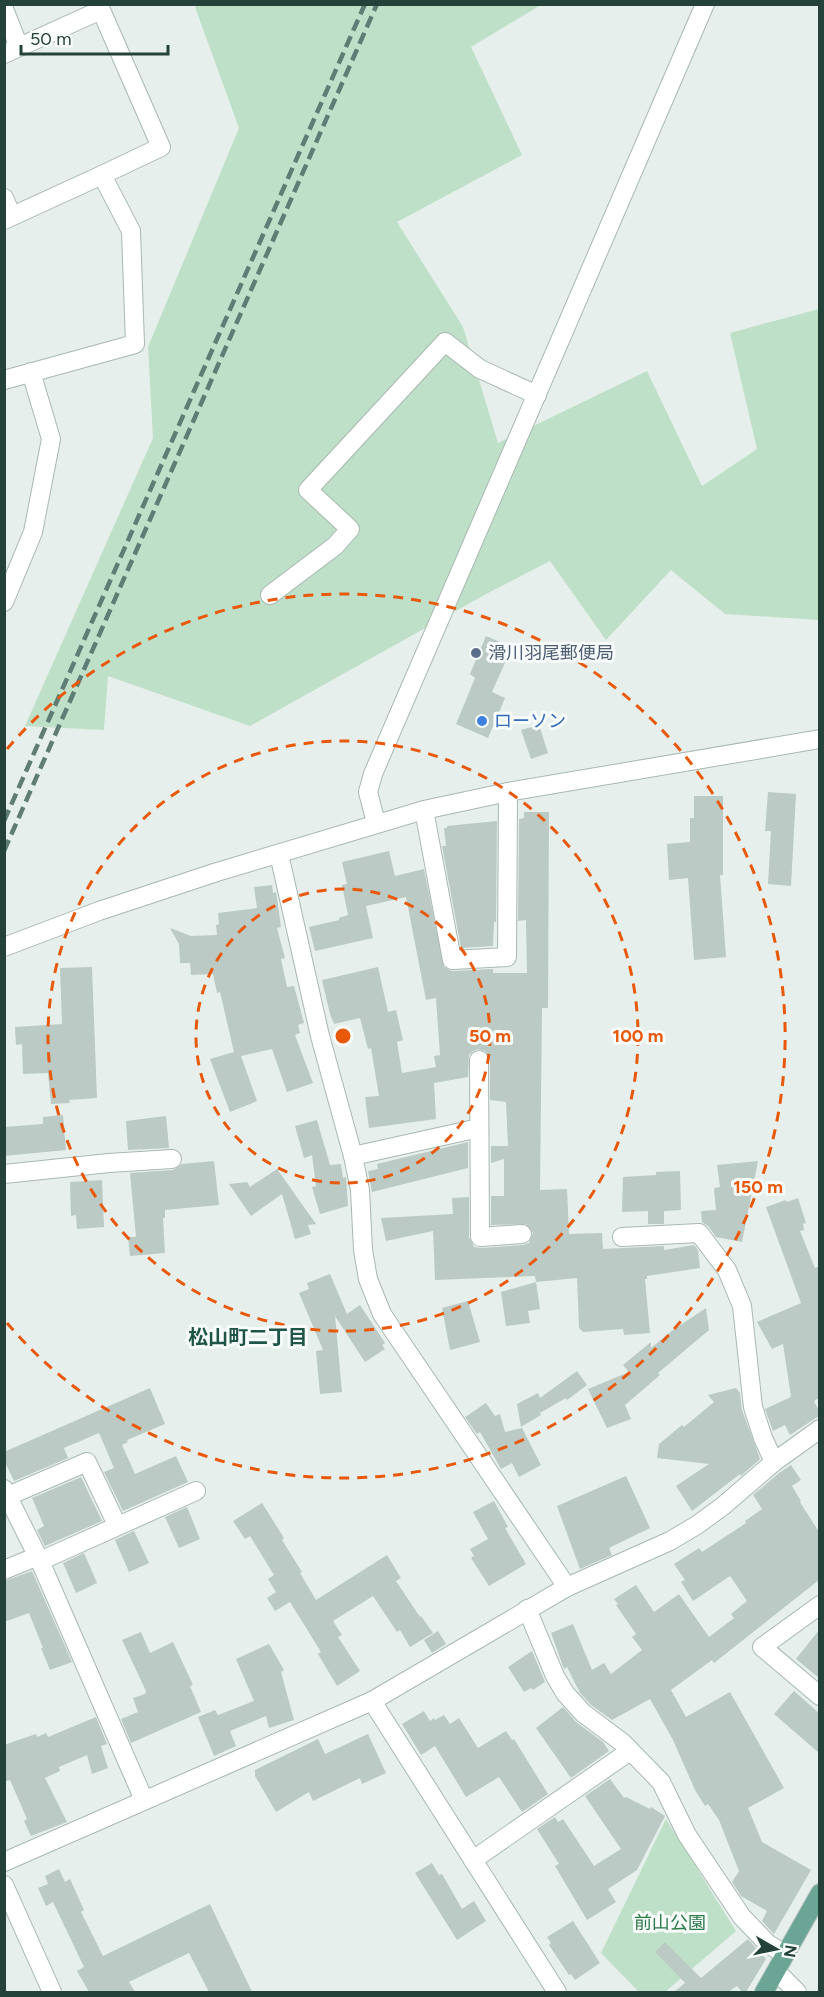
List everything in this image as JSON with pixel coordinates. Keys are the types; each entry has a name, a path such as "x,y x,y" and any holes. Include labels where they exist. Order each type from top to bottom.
{"main road":[{"path":"764,1992 819,1893"}],"street":[{"path":"376,823 368,792 373,774 705,4"},
{"path":"4,9 12,50 100,7 160,147 8,218 4,198"},
{"path":"4,380 135,344 131,231 102,175"},
{"path":"270,595 335,546 350,529 308,490 445,342 480,369 537,395"},
{"path":"4,602 8,581 33,532 51,439 32,372"},
{"path":"4,947 99,911 376,823 424,810 508,792 819,739"},
{"path":"424,810 452,960 507,957 508,792"},
{"path":"279,854 320,1036 353,1156 360,1190 363,1250 368,1279 382,1314 567,1587"},
{"path":"479,1059 480,1237 522,1234"},
{"path":"353,1156 478,1128"},
{"path":"4,1174 172,1159"},
{"path":"622,1237 699,1233 727,1270 742,1306 753,1407 774,1462"},
{"path":"4,1862 372,1701 567,1587 670,1541 697,1525 774,1462 819,1429"},
{"path":"117,1525 87,1462 6,1492 39,1559 144,1800"},
{"path":"4,1570 39,1559 196,1491"},
{"path":"819,1605 762,1647 819,1696"},
{"path":"527,1609 555,1676 565,1693 583,1713 622,1743 661,1782 687,1835 742,1917 768,1944 785,1954"},
{"path":"372,1701 557,1992"},
{"path":"473,1860 630,1751"},
{"path":"4,1885 52,1992"},
{"path":"776,1971 797,1992"}],"green space":[{"path":"198,5 541,5 471,47 522,155 397,222 463,327 498,443 647,371 702,486 757,449 730,333 819,309 819,620 725,614 671,570 606,640 550,561 488,593 250,726 108,676 104,730 25,726 153,438 148,347 239,128 195,7"},
{"name":"前山公園","path":"666,1819 736,1931 665,1992 639,1992 601,1953"}],"building":[{"path":"486,636 512,647 492,692 505,698 488,738 456,724 475,678 470,674"},
{"path":"539,725 548,753 531,759 521,730"},
{"path":"768,792 796,794 791,886 768,884 771,831 765,831"},
{"path":"694,796 723,796 723,875 720,875 726,957 694,960 688,878 669,880 667,844 690,842 690,818 694,818"},
{"path":"524,812 549,812 548,1008 542,1008 540,1190 567,1189 569,1234 602,1233 603,1249 664,1246 664,1250 694,1245 698,1250 700,1268 647,1276 645,1279 650,1333 624,1335 623,1329 583,1332 579,1328 577,1278 536,1282 535,1276 435,1280 433,1231 386,1241 381,1218 453,1214 452,1198 469,1197 469,1237 474,1247 529,1243 533,1233 526,1224 491,1225 491,1196 504,1196 504,1159 491,1163 491,1146 508,1146 506,1102 490,1100 490,1059 485,1051 478,1049 469,1055 468,1077 434,1083 436,1119 369,1128 365,1097 379,1096 371,1048 368,1049 360,1018 334,1024 330,1014 322,980 378,967 388,1012 396,1010 403,1040 397,1042 402,1073 436,1067 434,1056 440,1055 436,998 426,1000 406,897 366,906 373,938 315,951 309,927 339,920 348,915 342,885 347,884 342,862 389,851 395,876 424,869 444,967 452,971 493,969 493,973 527,973 526,920 518,921 519,819 524,818"},
{"path":"497,821 496,922 494,922 493,946 461,948 442,846 446,846 444,828"},
{"path":"272,885 273,893 276,892 277,898 281,927 277,928 285,958 281,959 287,987 294,986 304,1023 298,1025 300,1033 295,1035 313,1083 287,1092 272,1049 241,1056 257,1101 230,1112 210,1059 234,1052 220,992 217,993 213,974 191,975 190,963 180,963 179,944 170,928 191,936 217,935 218,913 257,908 254,887"},
{"path":"92,967 97,1098 51,1104 48,1073 23,1074 22,1044 16,1045 15,1027 62,1024 60,968"},
{"path":"63,1115 66,1150 4,1156 4,1127 43,1124 43,1117"},
{"path":"166,1116 169,1148 128,1150 126,1121"},
{"path":"317,1120 330,1165 341,1164 343,1178 346,1177 348,1206 320,1214 312,1187 316,1186 312,1155 304,1158 295,1126"},
{"path":"468,1142 468,1168 372,1192 368,1171 378,1169 377,1164"},
{"path":"214,1161 219,1205 165,1210 165,1218 163,1218 165,1253 130,1256 128,1237 136,1237 130,1173 173,1170 182,1164"},
{"path":"758,1161 742,1242 716,1237 702,1222 701,1211 716,1210 714,1188 720,1187 717,1165"},
{"path":"277,1169 316,1224 308,1225 311,1234 295,1239 282,1194 251,1216 229,1184 247,1182 250,1187"},
{"path":"680,1171 681,1210 664,1211 664,1224 648,1224 648,1211 622,1212 623,1177"},
{"path":"102,1180 104,1227 77,1229 76,1215 71,1216 70,1182"},
{"path":"798,1198 806,1223 803,1224 804,1230 800,1231 815,1268 819,1266 819,1398 814,1401 819,1416 790,1435 785,1425 773,1431 765,1409 791,1397 783,1344 772,1349 757,1322 801,1303 766,1207"},
{"path":"330,1274 347,1314 360,1305 385,1343 382,1345 385,1349 365,1362 335,1316 342,1392 320,1394 316,1351 323,1350 299,1293 309,1289 307,1283"},
{"path":"536,1282 540,1309 528,1311 530,1323 506,1326 501,1292"},
{"path":"468,1301 480,1342 450,1350 442,1308"},
{"path":"706,1308 709,1330 658,1373 660,1375 625,1405 631,1419 607,1428 588,1389 629,1372 623,1365 651,1342 651,1348"},
{"path":"577,1371 587,1385 567,1400 566,1398 540,1413 541,1415 521,1427 517,1404 538,1393 540,1398"},
{"path":"150,1388 165,1424 127,1440 128,1442 122,1445 135,1474 176,1456 188,1482 123,1511 104,1472 114,1468 99,1433 64,1448 68,1458 14,1481 4,1460 4,1452"},
{"path":"736,1388 740,1393 742,1410 760,1459 741,1476 740,1474 692,1511 676,1486 709,1464 657,1458 659,1444 714,1402 708,1395"},
{"path":"486,1403 495,1416 500,1414 505,1432 522,1428 541,1465 519,1477 512,1463 501,1469 480,1432 477,1434 465,1417"},
{"path":"791,1465 801,1480 792,1486 819,1532 819,1580 714,1663 712,1660 671,1690 686,1717 730,1692 784,1788 748,1808 762,1842 811,1870 774,1934 762,1921 767,1911 741,1896 732,1882 739,1871 719,1820 708,1804 705,1806 695,1790 673,1740 650,1699 612,1720 591,1705 580,1693 567,1667 564,1669 551,1633 573,1624 592,1670 604,1663 611,1674 642,1650 632,1637 636,1634 614,1599 636,1585 654,1612 679,1594 709,1637 734,1618 731,1614 747,1601 730,1576 693,1601 681,1582 685,1580 674,1564 699,1548 702,1552 746,1523 745,1521 762,1509 753,1495"},
{"path":"626,1476 650,1528 609,1548 612,1555 580,1569 557,1506"},
{"path":"81,1477 102,1521 45,1546 37,1530 44,1526 32,1498"},
{"path":"494,1501 508,1527 505,1528 526,1564 489,1586 471,1558 474,1556 470,1549 488,1539 473,1512"},
{"path":"262,1503 284,1538 282,1540 316,1600 387,1555 401,1578 396,1581 433,1633 410,1647 400,1630 397,1632 373,1596 333,1621 342,1635 338,1637 360,1671 337,1686 318,1654 321,1652 290,1602 275,1611 267,1598 276,1592 268,1579 274,1575 250,1536 245,1539 233,1521"},
{"path":"187,1507 200,1539 179,1548 165,1517"},
{"path":"134,1531 149,1563 129,1572 115,1540"},
{"path":"84,1553 97,1583 76,1593 63,1563"},
{"path":"32,1571 72,1662 50,1670 29,1613 4,1622 4,1581"},
{"path":"819,1630 819,1678 796,1659"},
{"path":"438,1631 446,1644 432,1653 424,1640"},
{"path":"141,1632 150,1653 173,1642 193,1685 190,1686 201,1712 131,1743 121,1719 138,1712 133,1698 145,1694 146,1691 122,1640"},
{"path":"269,1644 284,1670 281,1672 294,1720 269,1728 266,1716 230,1731 236,1746 214,1756 198,1717 215,1710 218,1715 254,1701 236,1659"},
{"path":"532,1651 545,1682 533,1690 531,1688 524,1692 508,1667"},
{"path":"794,1691 819,1713 819,1753 774,1714"},
{"path":"563,1707 576,1722 603,1742 609,1751 571,1778 536,1728"},
{"path":"424,1711 430,1721 444,1715 450,1724 459,1718 478,1748 506,1731 512,1740 514,1739 548,1794 522,1812 499,1777 466,1797 435,1746 421,1755 402,1724"},
{"path":"96,1717 107,1744 101,1746 108,1768 92,1774 87,1755 59,1767 60,1771 45,1778 67,1822 31,1836 24,1821 27,1819 10,1780 4,1782 4,1745 36,1734 37,1737 46,1733 48,1737"},
{"path":"368,1734 386,1773 362,1784 360,1778 313,1801 309,1792 276,1812 255,1776 255,1770 318,1739 325,1754"},
{"path":"610,1779 624,1798 650,1809 651,1807 665,1816 637,1870 608,1889 616,1902 587,1920 555,1866 559,1864 537,1829 555,1817 558,1822 563,1819 594,1866 621,1849 585,1796"},
{"path":"432,1863 439,1875 442,1874 462,1909 474,1901 486,1921 457,1940 415,1873"},
{"path":"59,1869 65,1882 70,1879 84,1910 81,1912 103,1956 210,1904 252,1992 209,1992 189,1953 129,1982 135,1992 89,1992 77,1971 84,1967 53,1902 46,1906 38,1888 48,1884 45,1876"},
{"path":"573,1921 600,1963 575,1980 571,1974 569,1975 549,1945 551,1943 547,1937"},
{"path":"748,1939 766,1959 746,1992 742,1992 737,1986 728,1992 674,1992 685,1983 655,1952 665,1942 701,1978"}],"railway":[{"path":"4,821 365,4"},
{"path":"4,851 377,4"}],"place":[{"name":"滑川羽尾郵便局","path":"476,653"},
{"name":"ローソン","path":"482,721"}],"district":[{"name":"松山町二丁目","path":"248,1337"}]}
